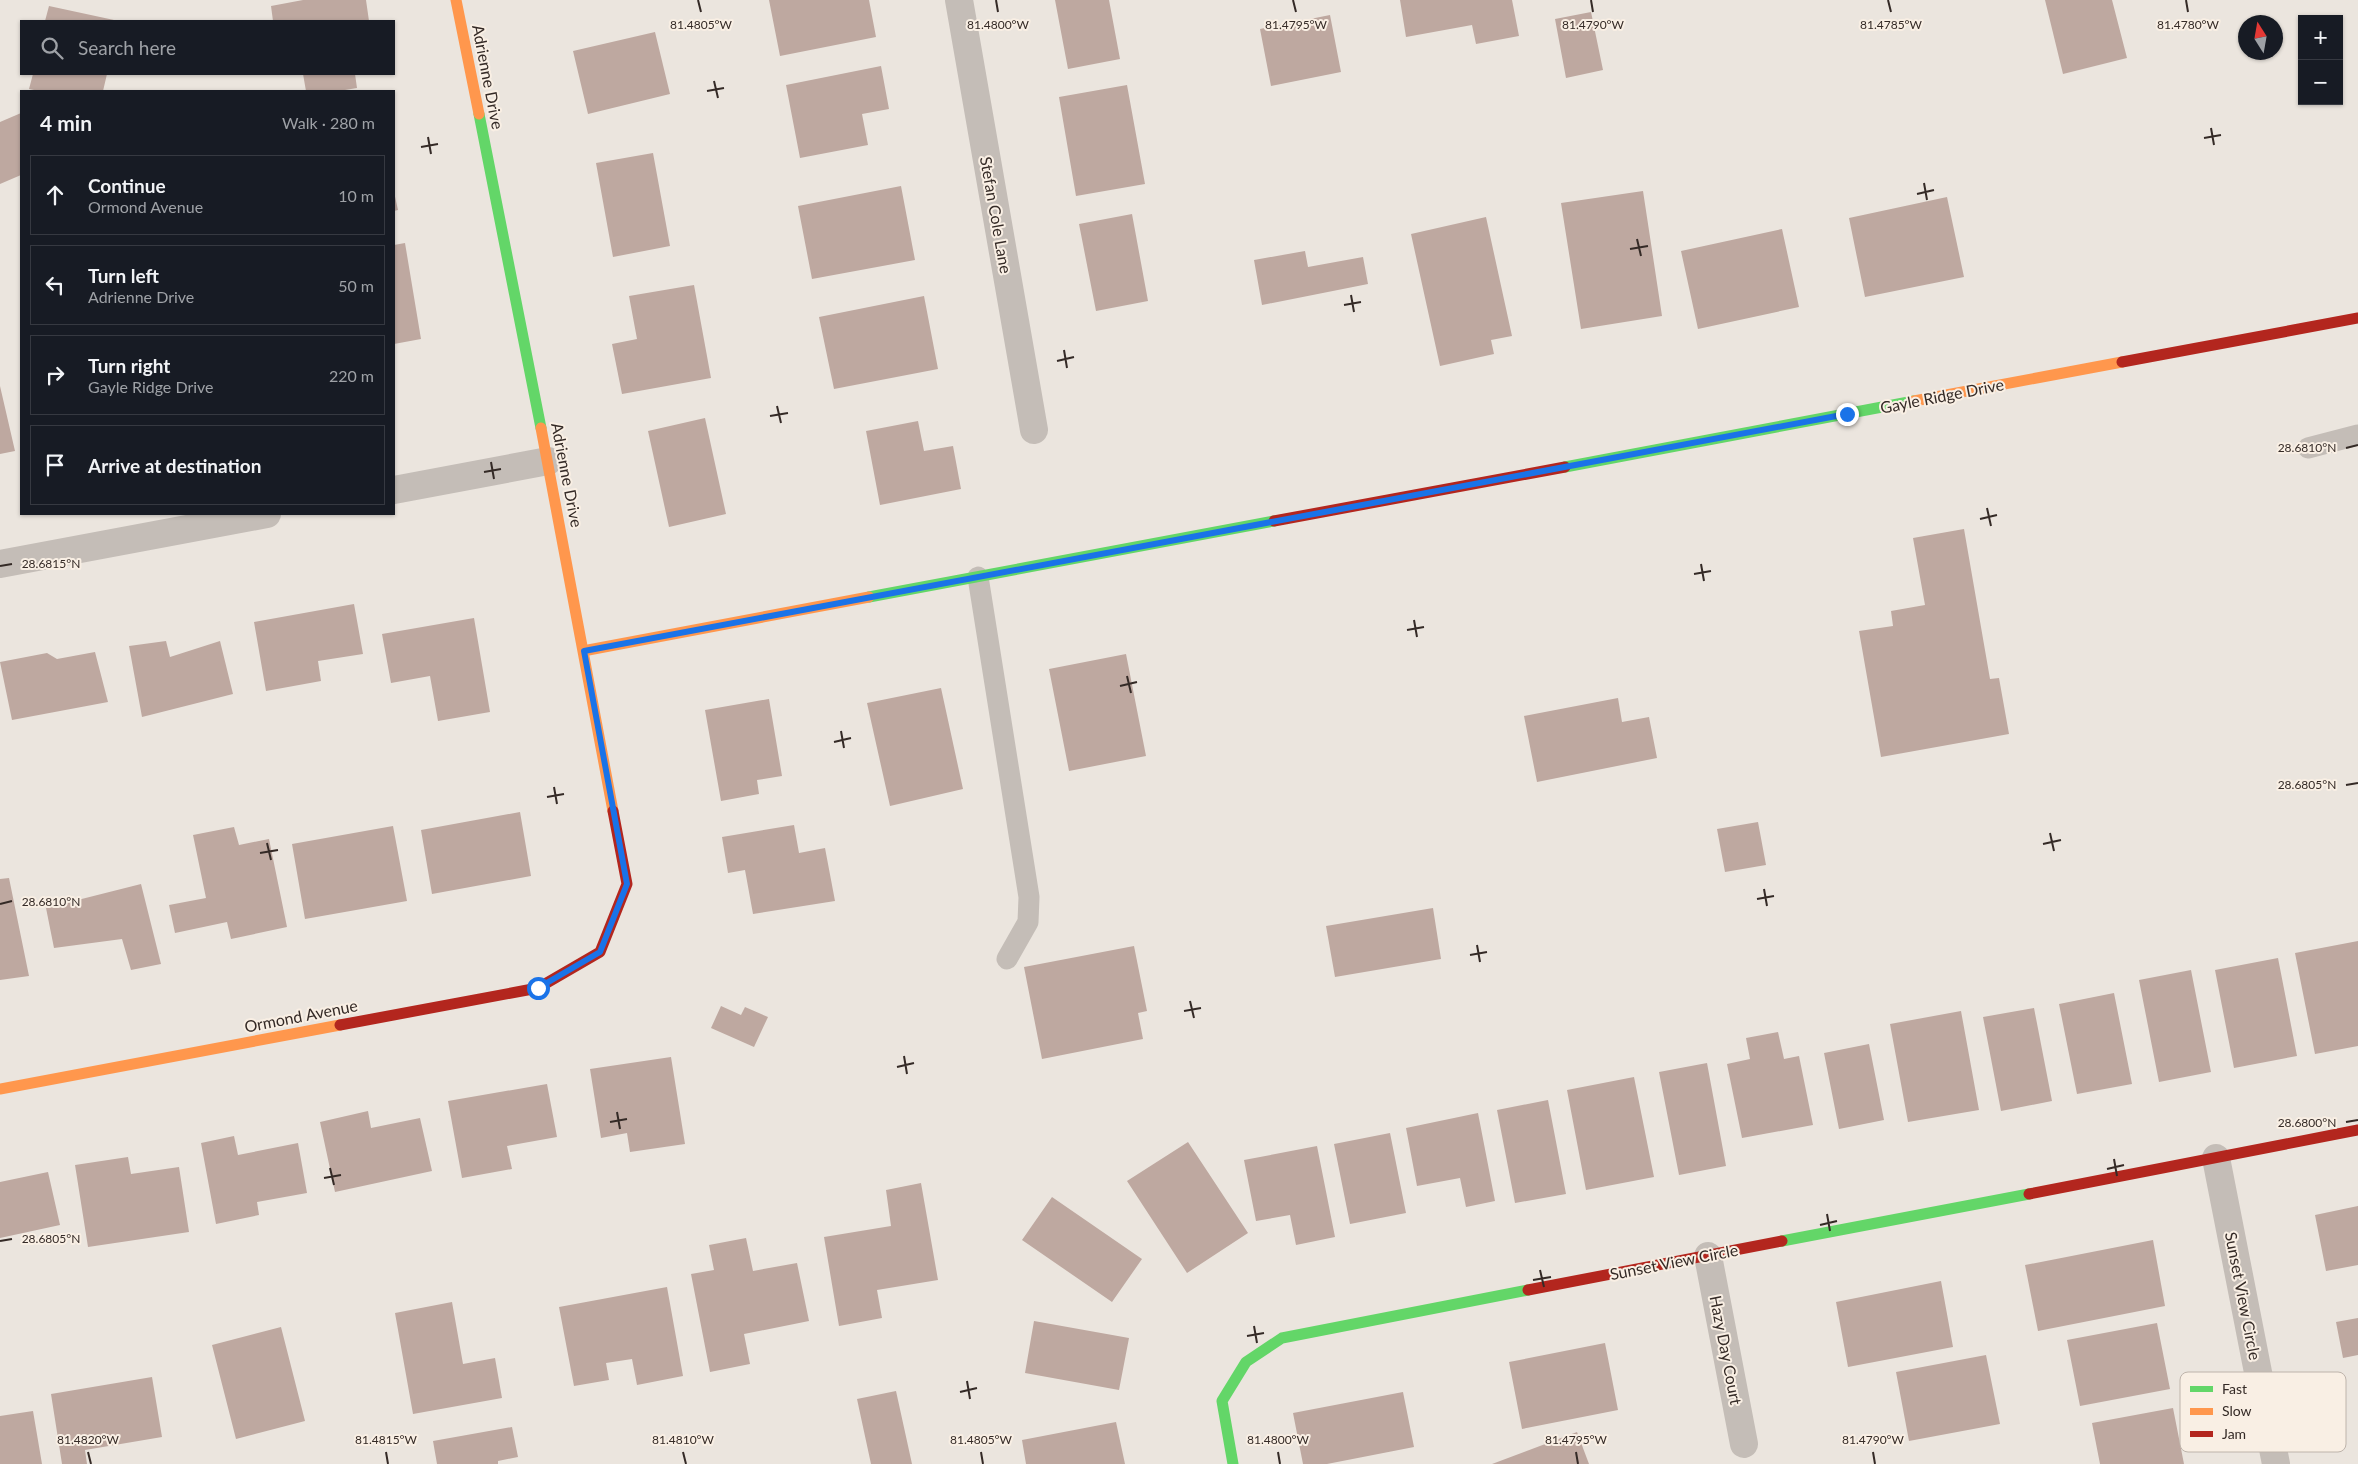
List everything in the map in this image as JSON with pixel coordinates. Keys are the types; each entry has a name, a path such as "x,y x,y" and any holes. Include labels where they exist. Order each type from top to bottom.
{"street":[{"name":"Adrienne Drive","path":"456,0 548,461 627,884 600,952"},
{"name":"Stefan Cole Lane","path":"959,0 1034,430"},
{"name":"Gayle Ridge Drive","path":"584,651 2358,318"},
{"path":"395,490 548,461"},
{"path":"0,564 262,515"},
{"name":"Ormond Avenue","path":"0,1089 538,988 600,952"},
{"name":"Sunset View Circle","path":"1233,1464 1222,1402 1246,1362 1282,1338 2358,1130"},
{"name":"Sunset View Circle","path":"2216,1158 2258,1372"},
{"name":"Hazy Day Court","path":"1708,1256 1744,1444"}],"lane":[{"path":"2308,448 2358,436"},
{"path":"978,577 1029,897 1028,922 1008,959"}],"building":[{"path":"303,0 366,0 369,20 273,20 271,6"},
{"path":"769,0 869,0 876,37 780,56"},
{"path":"1055,0 1109,0 1120,59 1068,69"},
{"path":"1400,0 1512,0 1519,36 1476,44 1472,25 1406,37"},
{"path":"2045,0 2112,0 2127,58 2063,74"},
{"path":"49,6 114,20 45,20"},
{"path":"1591,12 1603,70 1566,78 1555,19"},
{"path":"1330,15 1341,72 1271,86 1260,29"},
{"path":"655,32 670,94 588,114 573,51"},
{"path":"881,66 889,109 862,114 868,145 800,158 786,85"},
{"path":"33,75 107,75 103,90 29,89"},
{"path":"303,75 355,75 357,88 345,90 306,90"},
{"path":"1127,85 1145,184 1076,196 1059,97"},
{"path":"20,113 20,175 0,184 0,122"},
{"path":"653,153 670,246 613,257 596,163"},
{"path":"901,186 915,260 812,279 798,206"},
{"path":"1643,191 1662,316 1581,329 1561,203"},
{"path":"395,196 398,210 395,211"},
{"path":"1947,197 1964,277 1865,297 1849,218"},
{"path":"1132,214 1148,301 1096,311 1079,224"},
{"path":"1486,217 1512,336 1491,340 1494,354 1440,366 1411,234"},
{"path":"1782,229 1799,307 1698,329 1681,251"},
{"path":"405,243 421,339 395,344 395,245"},
{"path":"1305,251 1308,267 1363,257 1368,284 1262,305 1254,260"},
{"path":"694,285 711,378 622,394 612,344 637,339 629,296"},
{"path":"924,296 938,369 834,389 819,317"},
{"path":"0,386 15,451 0,454"},
{"path":"705,418 726,514 669,527 648,431"},
{"path":"918,421 924,451 953,446 961,489 880,505 866,431"},
{"path":"1964,529 1990,679 1999,678 2009,734 1881,757 1859,631 1893,626 1891,611 1925,605 1913,538"},
{"path":"354,604 363,654 318,661 321,681 266,691 254,622"},
{"path":"474,618 490,712 438,721 430,676 391,683 382,634"},
{"path":"166,641 170,657 220,641 233,694 142,717 129,646"},
{"path":"95,652 108,702 12,720 0,662 47,653 57,659"},
{"path":"1126,654 1146,756 1069,771 1049,669"},
{"path":"941,688 963,789 890,806 867,703"},
{"path":"1618,698 1622,722 1649,717 1657,758 1537,782 1524,716"},
{"path":"769,699 782,776 757,780 759,794 721,801 705,710"},
{"path":"520,812 531,876 432,894 421,830"},
{"path":"1758,822 1766,865 1725,872 1717,829"},
{"path":"794,825 799,853 825,848 835,901 753,914 745,870 728,873 722,837"},
{"path":"393,826 407,901 305,919 292,844"},
{"path":"234,827 239,845 269,839 287,927 231,939 227,922 175,933 169,905 206,898 193,835"},
{"path":"9,878 29,976 0,980 0,879"},
{"path":"141,884 161,964 131,970 122,939 54,948 46,908"},
{"path":"1433,908 1441,959 1335,977 1326,926"},
{"path":"2358,941 2358,1046 2315,1054 2295,953"},
{"path":"1134,946 1147,1011 1138,1013 1143,1039 1042,1059 1024,967"},
{"path":"2278,958 2297,1056 2234,1068 2215,970"},
{"path":"2191,970 2211,1072 2159,1082 2139,980"},
{"path":"2114,993 2132,1084 2077,1094 2059,1004"},
{"path":"721,1006 741,1015 745,1007 768,1017 754,1047 711,1028"},
{"path":"2034,1008 2052,1101 2001,1111 1983,1017"},
{"path":"1961,1011 1979,1110 1908,1122 1890,1024"},
{"path":"1778,1032 1784,1059 1799,1056 1813,1125 1742,1138 1727,1064 1750,1059 1746,1038"},
{"path":"1869,1044 1884,1120 1839,1129 1824,1053"},
{"path":"671,1057 685,1144 630,1152 627,1133 601,1138 590,1069"},
{"path":"1707,1063 1726,1166 1679,1175 1659,1072"},
{"path":"1634,1077 1654,1177 1586,1190 1567,1090"},
{"path":"547,1084 557,1137 507,1146 512,1169 462,1178 448,1101"},
{"path":"1548,1100 1566,1194 1515,1203 1497,1110"},
{"path":"368,1111 371,1128 420,1118 432,1171 335,1192 320,1122"},
{"path":"1478,1113 1495,1201 1466,1207 1460,1178 1417,1186 1406,1128"},
{"path":"1390,1133 1406,1213 1350,1224 1334,1144"},
{"path":"234,1136 238,1155 298,1143 307,1193 257,1202 259,1215 216,1224 201,1143"},
{"path":"1188,1142 1248,1233 1187,1273 1127,1181"},
{"path":"1317,1146 1335,1237 1296,1245 1290,1215 1256,1221 1244,1160"},
{"path":"128,1157 131,1174 179,1167 189,1232 88,1247 75,1165"},
{"path":"48,1172 60,1225 0,1238 0,1182"},
{"path":"921,1183 938,1280 877,1290 882,1318 839,1326 824,1237 891,1226 886,1190"},
{"path":"1052,1197 1142,1259 1112,1302 1022,1240"},
{"path":"2358,1206 2358,1265 2326,1271 2315,1215"},
{"path":"746,1238 753,1271 797,1263 809,1321 744,1334 750,1364 710,1372 691,1274 714,1270 709,1245"},
{"path":"2153,1240 2165,1306 2038,1331 2025,1265"},
{"path":"1941,1281 1953,1347 1848,1367 1836,1302"},
{"path":"667,1287 683,1376 637,1385 632,1359 606,1363 609,1380 574,1386 559,1307"},
{"path":"452,1302 463,1364 495,1358 502,1398 413,1414 395,1313"},
{"path":"2358,1318 2358,1355 2343,1358 2336,1322"},
{"path":"1034,1321 1129,1338 1119,1390 1025,1373"},
{"path":"2157,1323 2170,1389 2080,1406 2067,1340"},
{"path":"281,1327 305,1421 236,1439 212,1345"},
{"path":"1605,1343 1618,1410 1522,1429 1509,1362"},
{"path":"1986,1355 2000,1424 1909,1441 1896,1372"},
{"path":"152,1377 162,1437 85,1450 87,1464 62,1464 51,1394"},
{"path":"896,1391 912,1464 871,1464 857,1399"},
{"path":"1403,1392 1414,1447 1327,1464 1303,1464 1293,1413"},
{"path":"2173,1408 2180,1452 2182,1452 2184,1464 2100,1464 2092,1423"},
{"path":"33,1411 42,1464 0,1464 0,1416"},
{"path":"1116,1422 1125,1464 1026,1464 1022,1440"},
{"path":"512,1427 518,1457 498,1461 498,1464 437,1464 433,1441"},
{"path":"1577,1432 1589,1464 1492,1464"}],"traffic: fast":[{"path":"479,114 541,428"},
{"path":"1565,467 1914,401"},
{"path":"869,597 1274,521"},
{"path":"1782,1241 2029,1194"},
{"path":"1233,1464 1222,1401 1246,1362 1282,1338 1528,1290"}],"traffic: slow":[{"path":"456,0 479,114"},
{"path":"1914,401 2122,362"},
{"path":"541,428 613,811"},
{"path":"583,651 869,597"},
{"path":"0,1089 340,1025"}],"traffic: jam":[{"path":"2122,362 2358,318"},
{"path":"1274,521 1565,467"},
{"path":"340,1025 538,988 600,952 627,884 613,811"},
{"path":"2029,1194 2358,1130"},
{"path":"1528,1290 1782,1241"}],"route":[{"path":"538,988 600,952 627,884 584,651 1847,414"}]}
